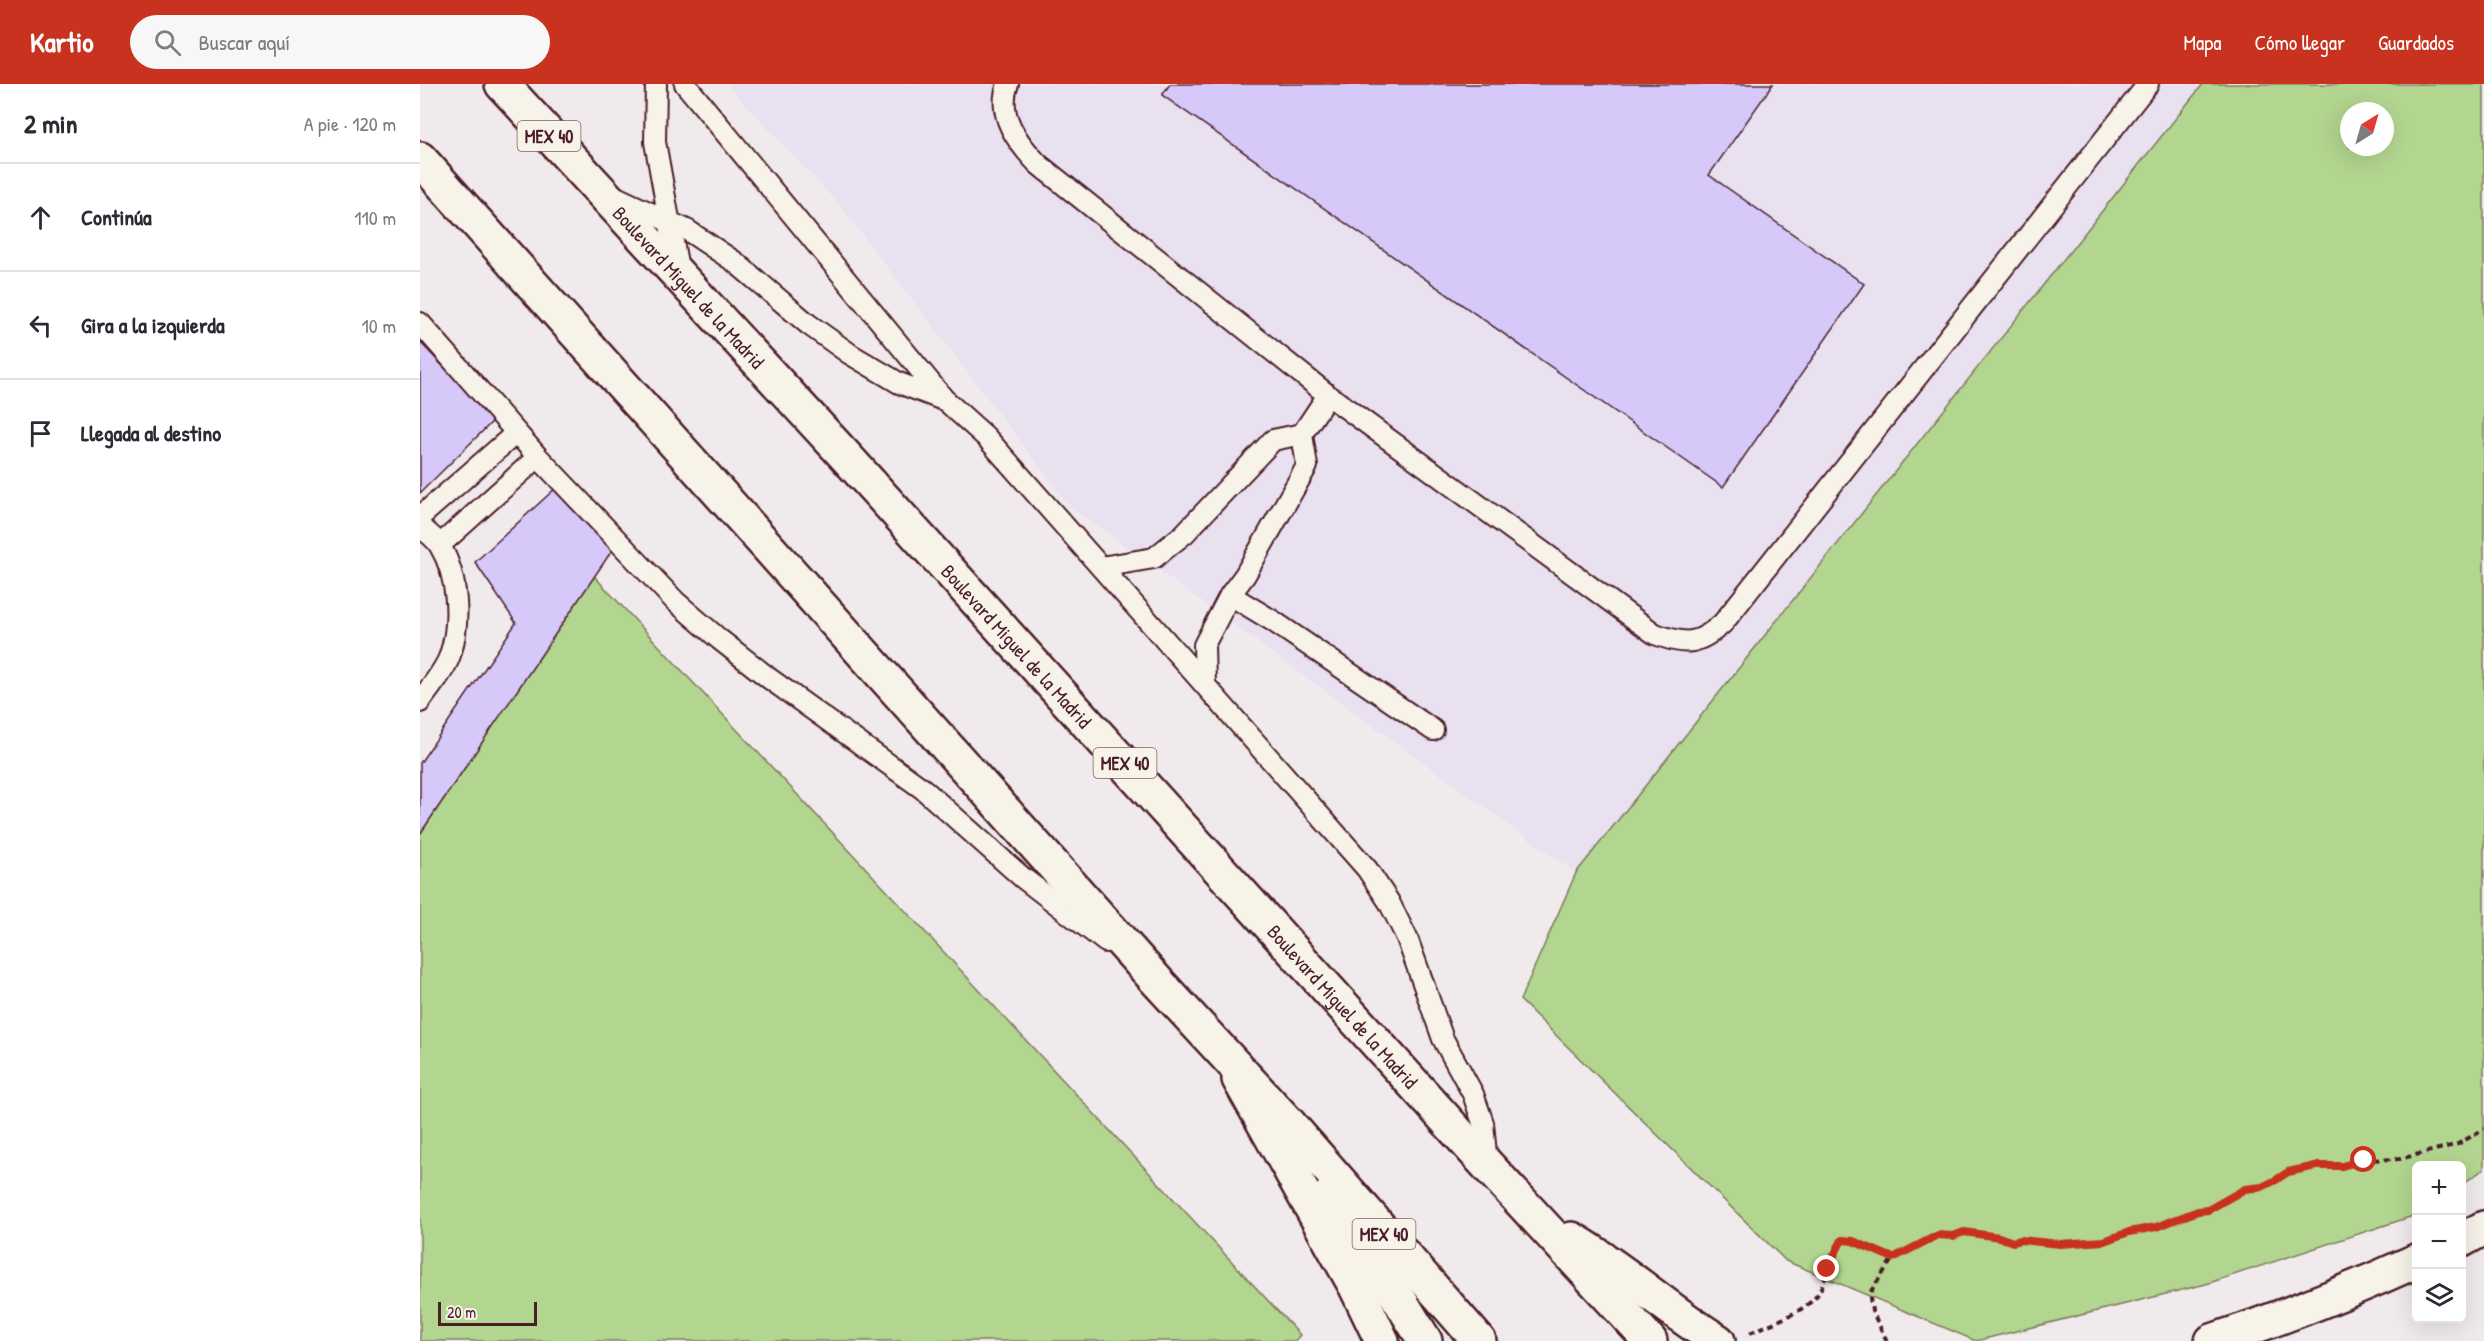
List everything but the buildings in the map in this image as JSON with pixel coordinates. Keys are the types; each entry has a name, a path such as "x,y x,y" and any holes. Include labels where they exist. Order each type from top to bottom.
{"main road":[{"name":"Boulevard Miguel de la Madrid","path":"502,84 1073,706 1487,1165 1650,1341"},
{"name":"MEX 40","path":"422,169 1291,1126 1479,1341"},
{"path":"1225,1054 1356,1287 1382,1341"},
{"path":"1291,1126 1313,1173 1396,1294 1425,1341"},
{"path":"2466,1238 2484,1228"},
{"path":"1549,1230 1568,1236 1594,1251 1730,1339"},
{"path":"2212,1341 2353,1290 2412,1263"}],"lane":[{"path":"656,84 655,142 667,220 680,278"},
{"path":"685,84 946,401 986,437 1367,869 1389,902 1407,938 1443,1039 1473,1094 1483,1123 1487,1165"},
{"path":"1008,84 1005,92 1005,114 1019,144 1038,164 1328,395 1655,634 1680,643 1695,641 1711,633 1723,622 2148,84"},
{"path":"596,188 687,230 735,262 808,324 850,354 899,383 946,401"},
{"path":"420,323 538,457 667,592 718,639 923,789 1023,878 1156,980"},
{"path":"1205,684 1204,645 1230,595 1245,575 1307,466 1302,434 1328,395"},
{"path":"420,516 516,433"},
{"path":"1101,567 1154,558 1184,534 1273,440 1302,434"},
{"path":"440,545 538,457"},
{"path":"420,527 440,545 452,575 456,600 455,634 450,657 420,702"},
{"path":"1230,595 1274,621 1432,730"}],"path":[{"path":"1887,1341 1872,1311 1870,1298 1874,1285 1893,1258 1938,1235 1953,1236 1964,1232 1999,1237 2013,1242 2021,1240 2060,1244 2104,1241 2129,1232 2156,1227 2198,1211 2208,1210 2245,1189 2262,1187 2288,1172 2316,1166 2342,1166 2364,1160 2400,1159 2458,1144 2484,1129"},
{"path":"1730,1339 1800,1310 1812,1302 1820,1292 1833,1253 1842,1240 1853,1241 1893,1258"}],"shaded area":[{"path":"727,84 2203,84 1576,873 1070,506 842,208"}],"green space":[{"path":"2203,84 2484,84 2484,1169 2466,1181 2466,1161 2412,1161 2412,1216 2410,1217 2206,1284 1976,1341 1786,1261 1520,1000 1576,873"},
{"path":"594,576 1300,1335 1295,1341 420,1341 420,834"}],"route":[{"path":"1827,1269 1842,1240 1853,1241 1893,1258 1938,1235 1953,1236 1964,1232 1999,1237 2013,1242 2021,1240 2060,1244 2104,1241 2129,1232 2156,1227 2198,1211 2208,1210 2237,1196 2245,1189 2262,1187 2288,1172 2316,1166 2342,1166 2364,1160"}]}
